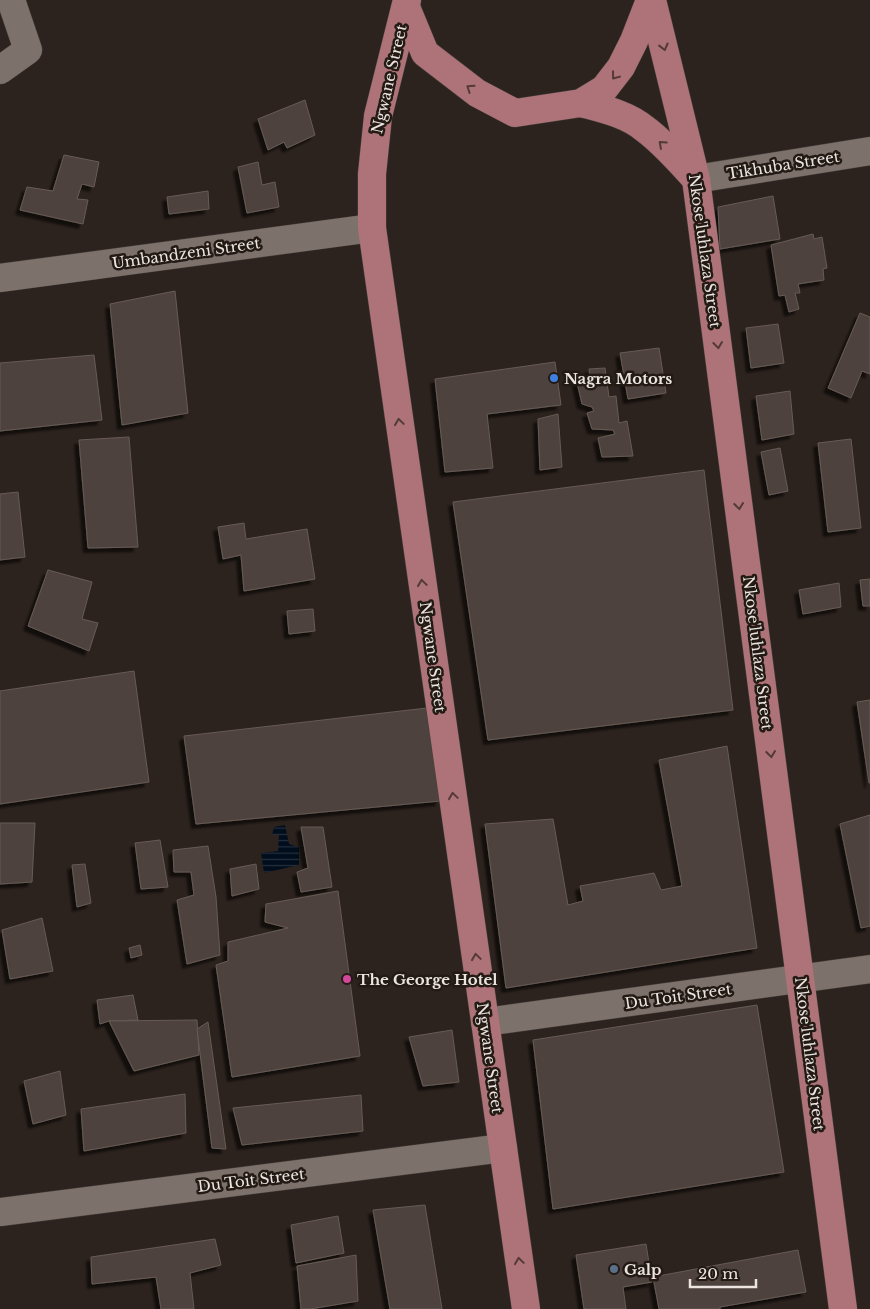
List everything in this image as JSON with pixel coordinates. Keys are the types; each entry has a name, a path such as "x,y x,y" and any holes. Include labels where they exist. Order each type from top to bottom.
{"main road":[{"path":"406,4 425,53 477,93 515,112 580,103 604,89 621,67 651,0"},
{"name":"Nkose'luhlaza Street","path":"651,0 696,179 844,1309"},
{"name":"Ngwane Street","path":"406,4 378,116 372,174 372,228 526,1309"},
{"path":"580,103 616,113 644,128 696,179"}],"street":[{"path":"0,70 28,50 11,0"},
{"name":"Tikhuba Street","path":"696,179 870,151"},
{"name":"Umbandzeni Street","path":"0,278 372,228"},
{"name":"Du Toit Street","path":"485,1022 870,969"},
{"name":"Du Toit Street","path":"0,1212 503,1148"}],"water":[{"path":"285,825 289,844 299,847 299,865 264,873 261,853 278,851 279,835 272,835 274,827"}],"building":[{"path":"305,100 315,135 287,148 284,142 268,150 258,119"},
{"path":"64,155 99,162 94,187 82,184 77,199 88,200 83,224 20,210 27,187 53,191"},
{"path":"258,162 262,185 275,182 279,207 247,213 238,167"},
{"path":"208,191 209,209 169,214 167,197"},
{"path":"773,196 780,239 720,249 718,207"},
{"path":"813,234 814,239 822,237 827,268 823,269 824,280 798,284 800,293 795,293 799,309 789,312 785,295 779,296 771,245"},
{"path":"175,291 188,413 122,425 110,304"},
{"path":"860,313 870,317 870,374 862,371 851,398 828,388"},
{"path":"778,324 784,363 751,368 746,328"},
{"path":"659,348 666,393 628,399 620,353"},
{"path":"94,355 102,420 0,431 0,363"},
{"path":"555,362 561,405 487,414 493,468 445,472 435,379"},
{"path":"605,368 609,397 616,396 619,423 627,421 633,456 602,457 598,438 615,434 613,430 592,429 587,413 594,411 592,407 582,404 576,378 590,378 589,369"},
{"path":"790,391 794,434 762,440 756,396"},
{"path":"558,414 562,467 540,470 538,419"},
{"path":"129,437 138,547 88,548 79,440"},
{"path":"851,439 861,528 828,532 818,443"},
{"path":"780,448 788,491 769,495 761,452"},
{"path":"704,470 733,710 488,740 453,502"},
{"path":"18,492 25,557 0,560 0,494"},
{"path":"244,523 246,539 307,529 315,579 244,591 241,555 223,559 218,527"},
{"path":"48,570 92,582 82,619 98,623 89,651 28,626"},
{"path":"870,579 870,606 863,606 860,580"},
{"path":"839,583 841,607 803,614 799,590"},
{"path":"313,609 315,631 289,634 287,611"},
{"path":"134,671 149,782 0,804 0,691"},
{"path":"870,700 870,783 869,783 857,702"},
{"path":"427,708 440,801 196,824 184,736"},
{"path":"727,746 757,948 506,988 485,824 553,819 568,905 583,901 580,886 654,873 661,890 682,886 659,760"},
{"path":"870,815 870,926 861,928 840,824"},
{"path":"0,823 35,823 32,882 0,884"},
{"path":"301,827 323,827 332,887 301,892 297,872 308,868"},
{"path":"160,840 168,887 141,889 135,843"},
{"path":"208,846 216,897 220,955 187,964 177,900 194,895 191,872 174,872 173,850"},
{"path":"85,864 91,903 77,907 72,865"},
{"path":"256,864 259,889 232,896 230,869"},
{"path":"338,891 360,1056 232,1077 216,965 228,961 228,942 288,928 265,922 266,904"},
{"path":"42,918 53,971 10,979 2,930"},
{"path":"140,945 142,955 131,958 129,948"},
{"path":"133,995 138,1020 109,1021 100,1024 97,1000"},
{"path":"757,1005 784,1172 553,1209 533,1040"},
{"path":"197,1020 199,1055 134,1071 109,1021"},
{"path":"208,1022 226,1149 212,1148 197,1029"},
{"path":"452,1030 459,1082 423,1086 409,1037"},
{"path":"60,1071 66,1115 33,1124 24,1081"},
{"path":"185,1094 186,1133 84,1151 81,1109"},
{"path":"361,1095 363,1131 242,1145 233,1108"},
{"path":"425,1205 442,1309 390,1309 373,1210"},
{"path":"338,1216 344,1253 296,1263 291,1225"},
{"path":"215,1239 221,1265 190,1273 194,1309 161,1309 156,1277 92,1284 91,1257"},
{"name":"Galp","path":"646,1244 652,1282 623,1287 626,1309 584,1309 576,1255"},
{"path":"798,1250 806,1292 720,1307 720,1309 659,1309 653,1277"},
{"path":"356,1255 358,1301 301,1309 297,1266"}],"place":[{"name":"Nagra Motors","path":"554,378"},
{"name":"The George Hotel","path":"347,979"},
{"name":"Galp","path":"614,1269"}]}
